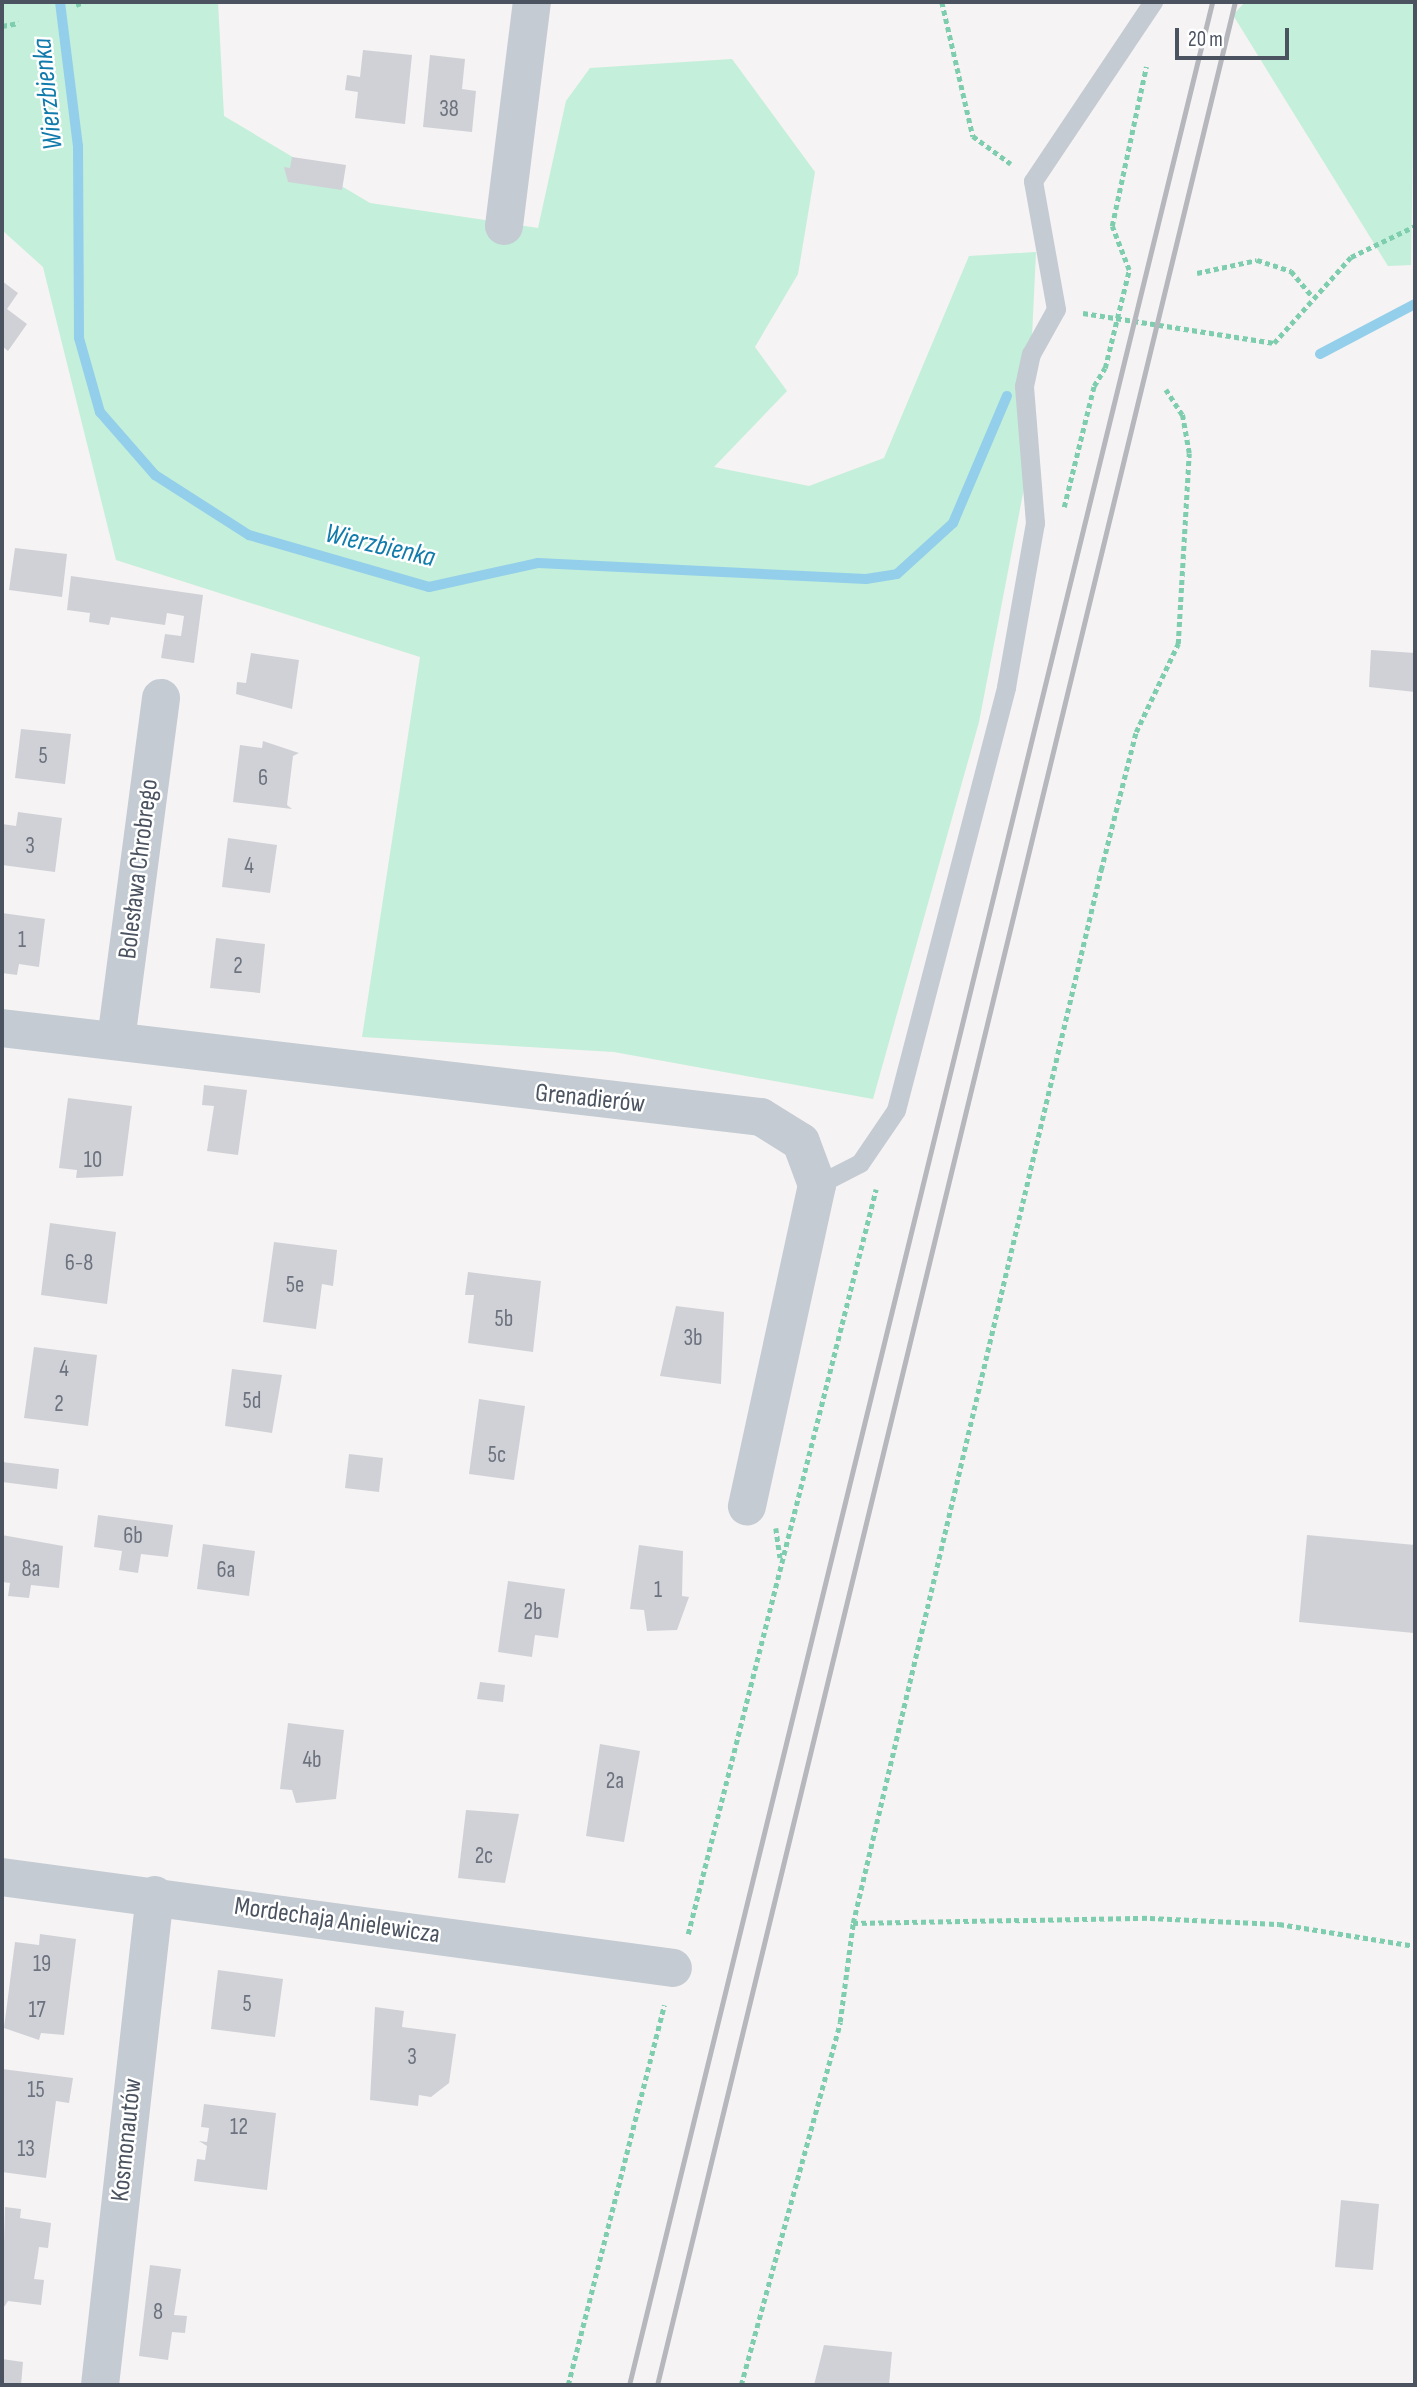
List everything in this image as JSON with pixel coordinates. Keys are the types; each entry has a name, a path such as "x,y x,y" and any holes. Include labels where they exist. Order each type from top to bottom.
{"street":[{"path":"504,226 532,2"},
{"name":"Bolesława Chrobrego","path":"116,1040 161,698"},
{"name":"Grenadierów","path":"2,1028 761,1117 801,1142 817,1185"},
{"path":"747,1506 817,1185"},
{"name":"Mordechaja Anielewicza","path":"2,1877 155,1895 673,1968"},
{"name":"Kosmonautów","path":"100,2385 155,1895"}],"lane":[{"path":"817,1185 860,1163 900,1097 1006,687 1035,523 1024,386 1031,354 1056,309 1033,181 1153,2"}],"path":[{"path":"76,5 84,2"},
{"path":"942,2 973,136 1033,181"},
{"path":"2,26 19,23"},
{"path":"1061,514 1094,386 1105,368 1129,270 1112,226 1148,54"},
{"path":"1056,309 1273,343 1312,296 1351,257 1415,226"},
{"path":"1197,273 1258,260 1291,271 1312,296"},
{"path":"741,2385 840,2022 853,1923 1101,870 1136,732 1178,644 1189,453 1182,415 1166,390"},
{"path":"780,1562 879,1177"},
{"path":"853,1923 1163,1919 1279,1924 1415,1946"}],"green space":[{"path":"2,2 218,2 224,116 370,203 538,228 566,101 590,68 732,59 815,172 798,274 755,347 787,391 714,467 809,486 884,458 969,256 1036,252 1025,483 979,722 873,1099 614,1052 362,1037 420,657 116,560 43,267 2,230"},
{"path":"1245,2 1415,2 1411,265 1388,266 1233,15"}],"building":[{"path":"363,50 412,55 405,124 355,118 358,92 345,90 347,75 360,77"},
{"path":"430,55 465,59 462,89 476,91 472,132 423,127"},
{"path":"292,157 346,165 342,190 288,182 284,167 290,168"},
{"path":"2,281 18,293 7,309 27,324 8,351 2,346"},
{"path":"15,548 67,554 62,597 9,590"},
{"path":"71,576 203,595 194,663 161,658 165,634 181,636 184,616 167,613 165,625 111,617 109,625 89,622 90,613 67,610"},
{"path":"1371,650 1415,653 1415,692 1369,687"},
{"path":"251,653 299,660 292,709 236,694 237,682 246,683"},
{"path":"21,729 71,734 65,784 15,778"},
{"path":"263,741 299,753 293,756 287,805 292,809 233,802 240,745 262,748"},
{"path":"18,812 62,818 55,872 2,865 2,824 16,826"},
{"path":"228,838 277,845 270,893 222,887"},
{"path":"2,913 45,919 39,967 19,964 17,975 2,973"},
{"path":"216,938 265,944 260,993 210,988"},
{"path":"204,1085 247,1090 238,1155 207,1151 214,1106 202,1105"},
{"path":"68,1098 132,1106 123,1176 76,1178 77,1170 59,1168"},
{"path":"50,1223 116,1232 107,1304 41,1295"},
{"path":"274,1242 337,1250 333,1286 322,1284 316,1329 263,1322"},
{"path":"468,1272 541,1281 533,1352 468,1343 474,1295 465,1295"},
{"path":"676,1306 724,1312 721,1384 660,1376"},
{"path":"34,1347 97,1355 88,1426 24,1418"},
{"path":"232,1369 282,1375 272,1433 225,1426"},
{"path":"479,1399 525,1406 514,1480 469,1474"},
{"path":"349,1454 383,1458 379,1492 345,1488"},
{"path":"2,1462 59,1469 57,1489 2,1482"},
{"path":"98,1515 173,1525 168,1557 141,1554 138,1573 119,1570 122,1551 94,1547"},
{"path":"2,1535 63,1546 59,1588 31,1585 29,1598 8,1596 10,1583 2,1582"},
{"path":"1307,1535 1415,1545 1414,1633 1299,1622"},
{"path":"203,1544 255,1551 249,1596 197,1589"},
{"path":"639,1545 683,1551 682,1596 689,1597 677,1630 647,1631 644,1610 630,1609"},
{"path":"508,1581 565,1589 558,1638 535,1635 532,1657 498,1652"},
{"path":"480,1682 505,1685 503,1702 477,1699"},
{"path":"288,1723 344,1730 336,1799 296,1803 292,1790 280,1789"},
{"path":"600,1744 640,1751 624,1842 586,1836"},
{"path":"466,1810 519,1814 505,1883 458,1878"},
{"path":"40,1934 76,1939 64,2035 41,2033 39,2040 4,2028 15,1942 39,1945"},
{"path":"218,1970 283,1979 275,2037 211,2029"},
{"path":"375,2007 404,2011 402,2027 456,2034 449,2083 431,2097 419,2095 418,2106 370,2100"},
{"path":"2,2069 73,2078 69,2103 56,2101 46,2178 2,2172"},
{"path":"204,2104 276,2113 267,2190 194,2181 197,2159 205,2160 207,2146 199,2141 207,2142 209,2128 201,2127"},
{"path":"1341,2200 1379,2204 1373,2270 1335,2267"},
{"path":"5,2207 21,2209 20,2218 51,2223 48,2248 39,2247 34,2279 44,2280 41,2305 8,2301 2,2310"},
{"path":"150,2265 181,2269 174,2315 187,2316 185,2333 172,2332 168,2360 139,2356"},
{"path":"824,2345 892,2352 889,2385 814,2385"},
{"path":"2,2359 23,2362 21,2385 2,2385"}],"waterway":[{"name":"Wierzbienka","path":"60,2 78,146 79,338 100,412 155,475 249,535 429,587 538,563 866,579 897,574 953,523 1007,396"},
{"name":"Wierzbienka","path":"1320,354 1415,304"}],"railway":[{"path":"629,2385 1212,2"},
{"path":"657,2385 1235,2"}]}
